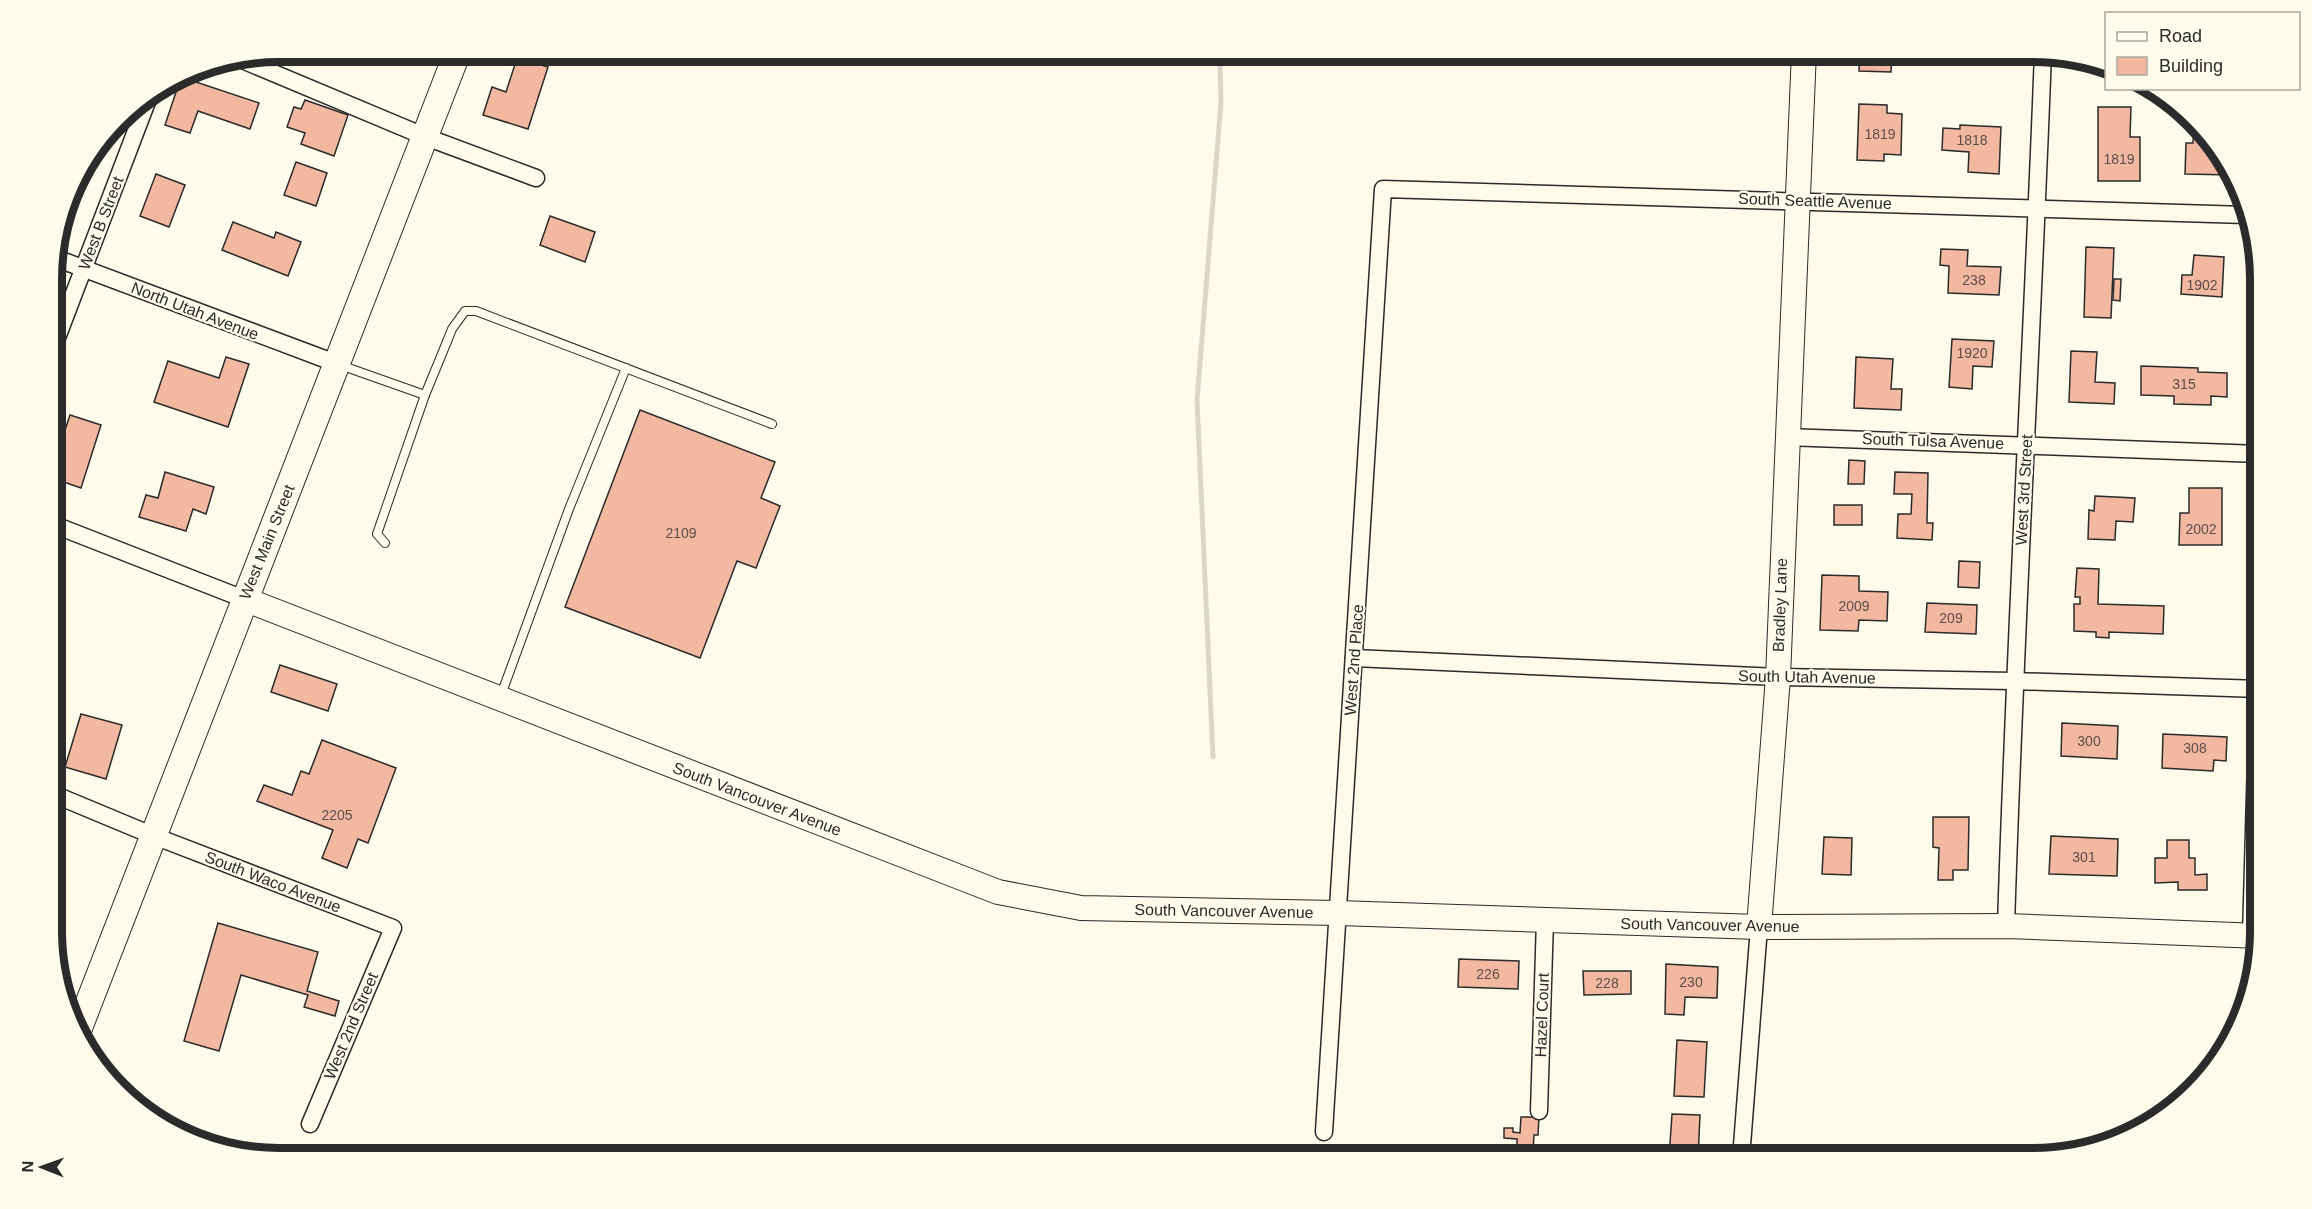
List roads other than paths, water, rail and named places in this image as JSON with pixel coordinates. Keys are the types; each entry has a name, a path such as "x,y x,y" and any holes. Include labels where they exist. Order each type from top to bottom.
{"main road":[{"name":"West Main Street","path":"82,1022 244,599 338,364 454,62"}],"street":[{"name":"Bradley Lane","path":"1742,1148 1778,677 1786,437 1804,62"},
{"name":"West 3rd Street","path":"2006,926 2013,681 2027,444 2043,62"},
{"path":"250,63 426,137 536,178"},
{"name":"West B Street","path":"62,325 145,107"},
{"name":"South Seattle Avenue","path":"1383,189 2241,215"},
{"name":"West 2nd Place","path":"1324,1132 1383,189"},
{"name":"North Utah Avenue","path":"62,261 338,364"},
{"name":"South Tulsa Avenue","path":"1786,437 2250,454"},
{"path":"62,528 244,599"},
{"name":"South Vancouver Avenue","path":"244,599 998,892 1081,908 1338,913 1759,927 2006,926 2250,936"},
{"name":"South Utah Avenue","path":"1354,658 1778,677 2013,681 2250,689"},
{"name":"South Waco Avenue","path":"62,798 154,836 393,928"},
{"name":"Hazel Court","path":"1539,1111 1545,920"},
{"name":"West 2nd Street","path":"310,1124 393,928"}],"lane":[{"path":"385,543 377,534 380,521 425,395 452,329 465,311 476,311 772,424"},
{"path":"338,364 425,395"},
{"path":"499,699 581,477 626,368"}],"waterway":[{"path":"1213,757 1197,400 1221,102 1220,62"}]}
